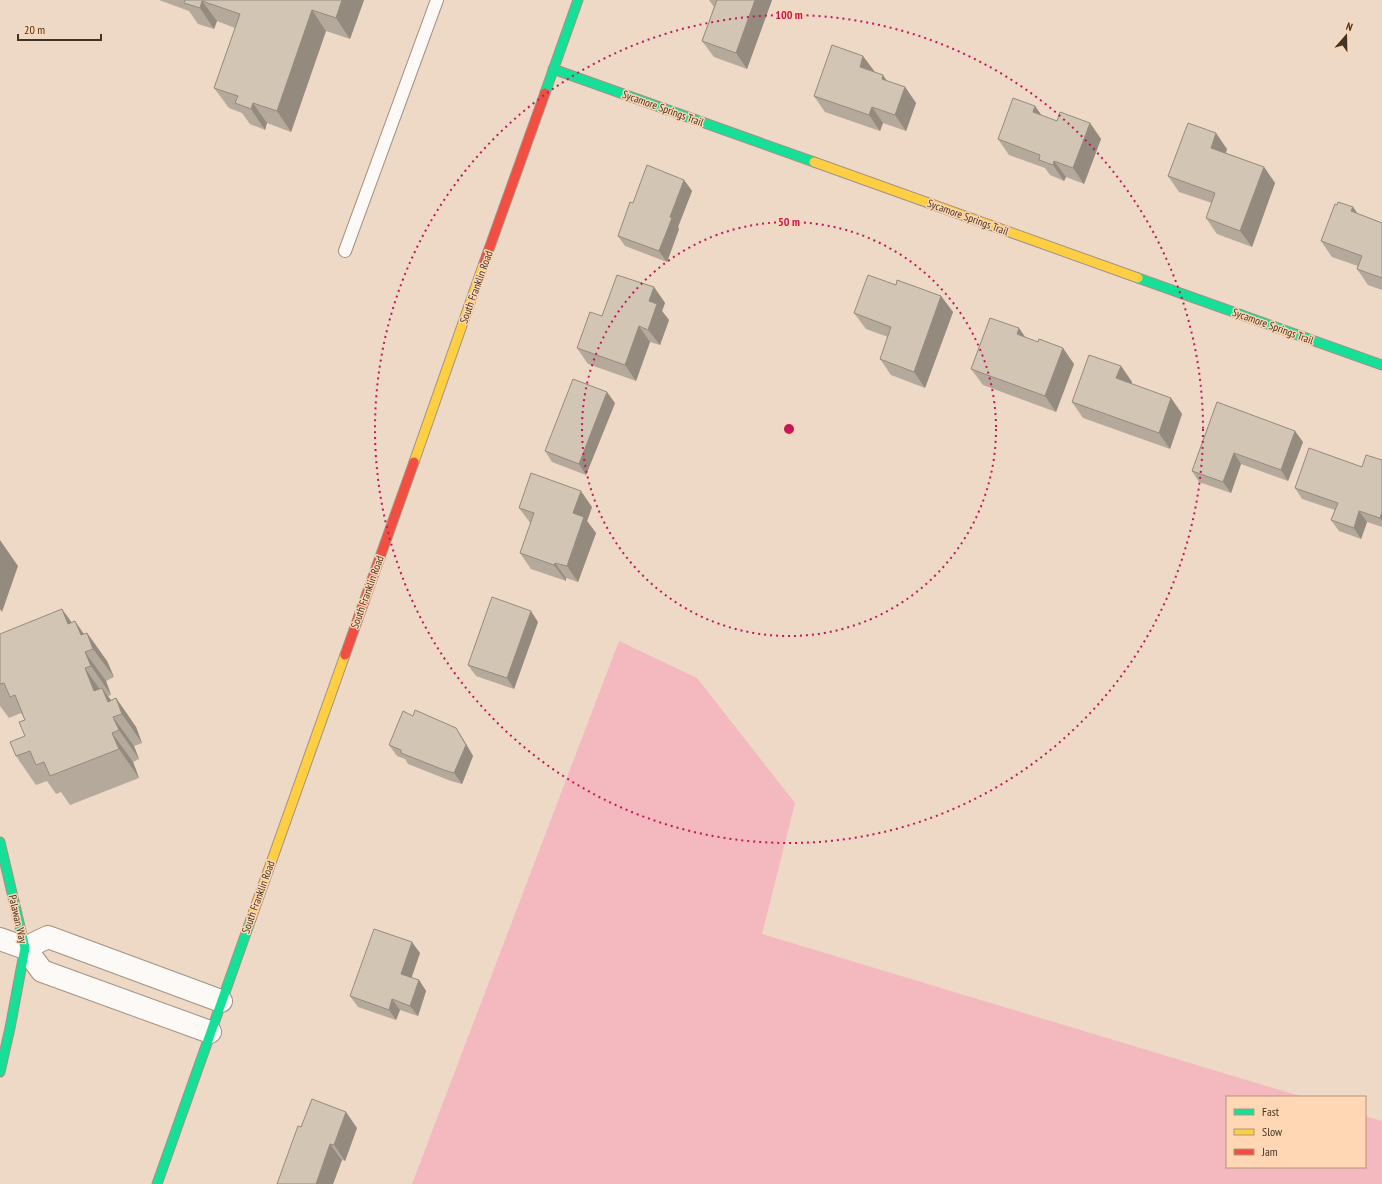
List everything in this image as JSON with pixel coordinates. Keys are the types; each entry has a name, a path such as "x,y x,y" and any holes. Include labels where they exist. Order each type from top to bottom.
{"main road":[{"name":"South Franklin Road","path":"157,1184 578,0"},
{"name":"Sycamore Springs Trail","path":"553,69 1382,365"},
{"name":"Palawan Way","path":"0,842 25,948"},
{"path":"0,1072 25,948"}],"street":[{"path":"25,948 48,937 221,1001"},
{"path":"0,939 25,948 42,971 210,1032"}],"lane":[{"path":"345,251 437,0"}],"shaded area":[{"path":"619,641 697,678 795,803 762,934 1300,1096 1226,1096 1226,1168 1366,1168 1366,1116 1382,1121 1382,1184 412,1184"}],"building":[{"path":"185,0 342,0 336,18 312,10 277,111 253,103 251,109 235,103 238,96 214,88 240,14 202,1 200,8 184,3"},
{"path":"717,0 755,0 736,53 702,41"},
{"path":"832,45 863,56 860,67 883,75 882,79 905,87 895,115 872,107 869,115 814,96"},
{"path":"1013,98 1035,106 1033,112 1057,121 1060,112 1090,123 1073,168 1054,161 1053,165 1039,160 1040,155 998,139"},
{"path":"1188,123 1216,133 1211,148 1264,167 1240,231 1206,218 1215,193 1168,176"},
{"path":"647,165 684,180 670,217 672,218 659,251 618,236 630,202 633,203"},
{"path":"1338,202 1353,207 1351,211 1382,223 1382,278 1357,269 1362,256 1321,241 1335,204 1337,205"},
{"path":"617,275 654,287 649,301 657,304 648,330 639,326 625,365 577,348 590,312 602,316"},
{"path":"868,275 896,285 897,280 941,296 914,372 880,359 891,327 854,313"},
{"path":"990,318 1019,328 1017,334 1038,342 1039,339 1063,348 1045,396 971,369"},
{"path":"1089,355 1121,366 1116,378 1171,398 1159,433 1072,402"},
{"path":"573,379 607,392 579,464 545,451"},
{"path":"1217,402 1295,431 1281,470 1234,453 1223,482 1192,471"},
{"path":"1309,448 1362,467 1366,455 1382,460 1382,512 1380,518 1359,511 1354,528 1331,520 1338,503 1295,488"},
{"path":"531,473 581,491 573,513 584,517 567,566 555,563 554,565 520,553 534,513 519,508"},
{"path":"492,597 531,611 507,678 468,665"},
{"path":"62,609 68,624 75,621 81,635 87,633 93,649 85,652 91,666 85,668 94,691 102,688 108,702 116,698 122,714 113,717 119,730 112,733 119,749 50,776 44,762 36,765 30,751 16,756 10,742 25,736 19,722 25,720 15,695 10,697 4,683 0,684 0,634"},
{"path":"415,710 456,728 466,745 454,773 401,753 401,750 389,745 403,711 413,716"},
{"path":"374,929 412,942 401,974 419,980 410,1006 392,999 389,1010 350,996"},
{"path":"312,1099 346,1112 334,1145 330,1144 316,1184 277,1184 298,1126 301,1127"}],"traffic: fast":[{"path":"545,93 578,0"},
{"path":"553,69 814,162"},
{"path":"1138,278 1382,365"},
{"path":"0,842 25,948 0,1072"},
{"path":"157,1184 251,919"}],"traffic: slow":[{"path":"814,162 1138,278"},
{"path":"414,462 484,263"},
{"path":"251,919 345,655"}],"traffic: jam":[{"path":"484,263 545,93"},
{"path":"345,655 414,462"}]}
